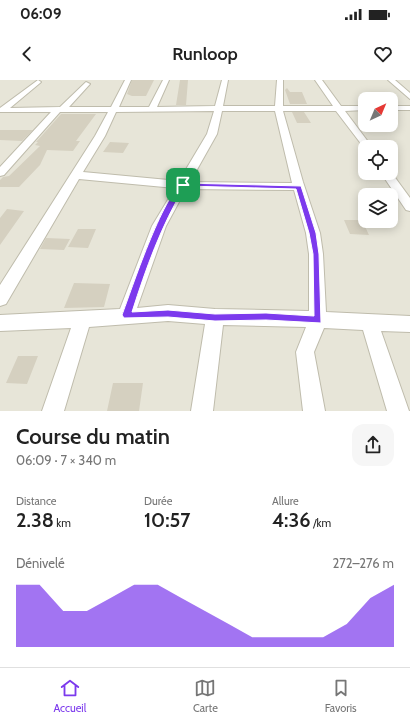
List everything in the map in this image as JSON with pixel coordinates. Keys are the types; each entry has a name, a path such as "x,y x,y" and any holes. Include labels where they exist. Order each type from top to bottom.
{"street":[{"path":"0,299 100,136 128,80"},
{"path":"152,108 166,80"},
{"path":"126,315 150,248 170,206 212,134 225,80"},
{"path":"280,80 281,92 279,110 299,187 313,233 316,254 318,320 305,352 314,411"},
{"path":"318,80 362,140"},
{"path":"391,80 410,97"},
{"path":"1,110 38,82"},
{"path":"0,173 86,84"},
{"path":"1,110 152,108 279,110 358,108"},
{"path":"406,108 410,116"},
{"path":"75,175 183,185 299,187"},
{"path":"391,180 410,207"},
{"path":"0,323 83,320 126,315 168,313 215,318 266,317 410,324"},
{"path":"202,411 215,318"},
{"path":"53,411 83,320"},
{"path":"370,323 398,411"}],"shaded area":[{"path":"0,80 410,80 410,411 0,411"}],"building":[{"path":"132,80 154,80 146,96 132,96 127,94"},
{"path":"180,80 188,80 186,105 176,105"},
{"path":"287,88 290,92 302,92 307,104 290,104 285,90"},
{"path":"292,112 304,112 311,123 297,123"},
{"path":"61,114 96,114 76,141 80,141 73,151 47,150 40,165 19,187 0,187 0,180 3,177 9,176 40,146 35,145 38,142 36,142"},
{"path":"0,130 33,130 22,141 0,140"},
{"path":"110,142 129,143 123,153 103,152"},
{"path":"7,209 24,211 0,245 0,218"},
{"path":"344,220 358,220 358,228 366,228 369,235 350,234"},
{"path":"78,229 96,229 88,248 68,247"},
{"path":"46,238 70,239 64,250 40,249"},
{"path":"74,283 110,284 104,307 64,308"},
{"path":"18,356 38,356 27,384 6,383"},
{"path":"113,383 143,383 139,411 107,411"}],"route":[{"path":"183,185 299,187 313,233 316,254 318,320 266,317 215,318 168,313 126,315 159,226 183,185"}]}
